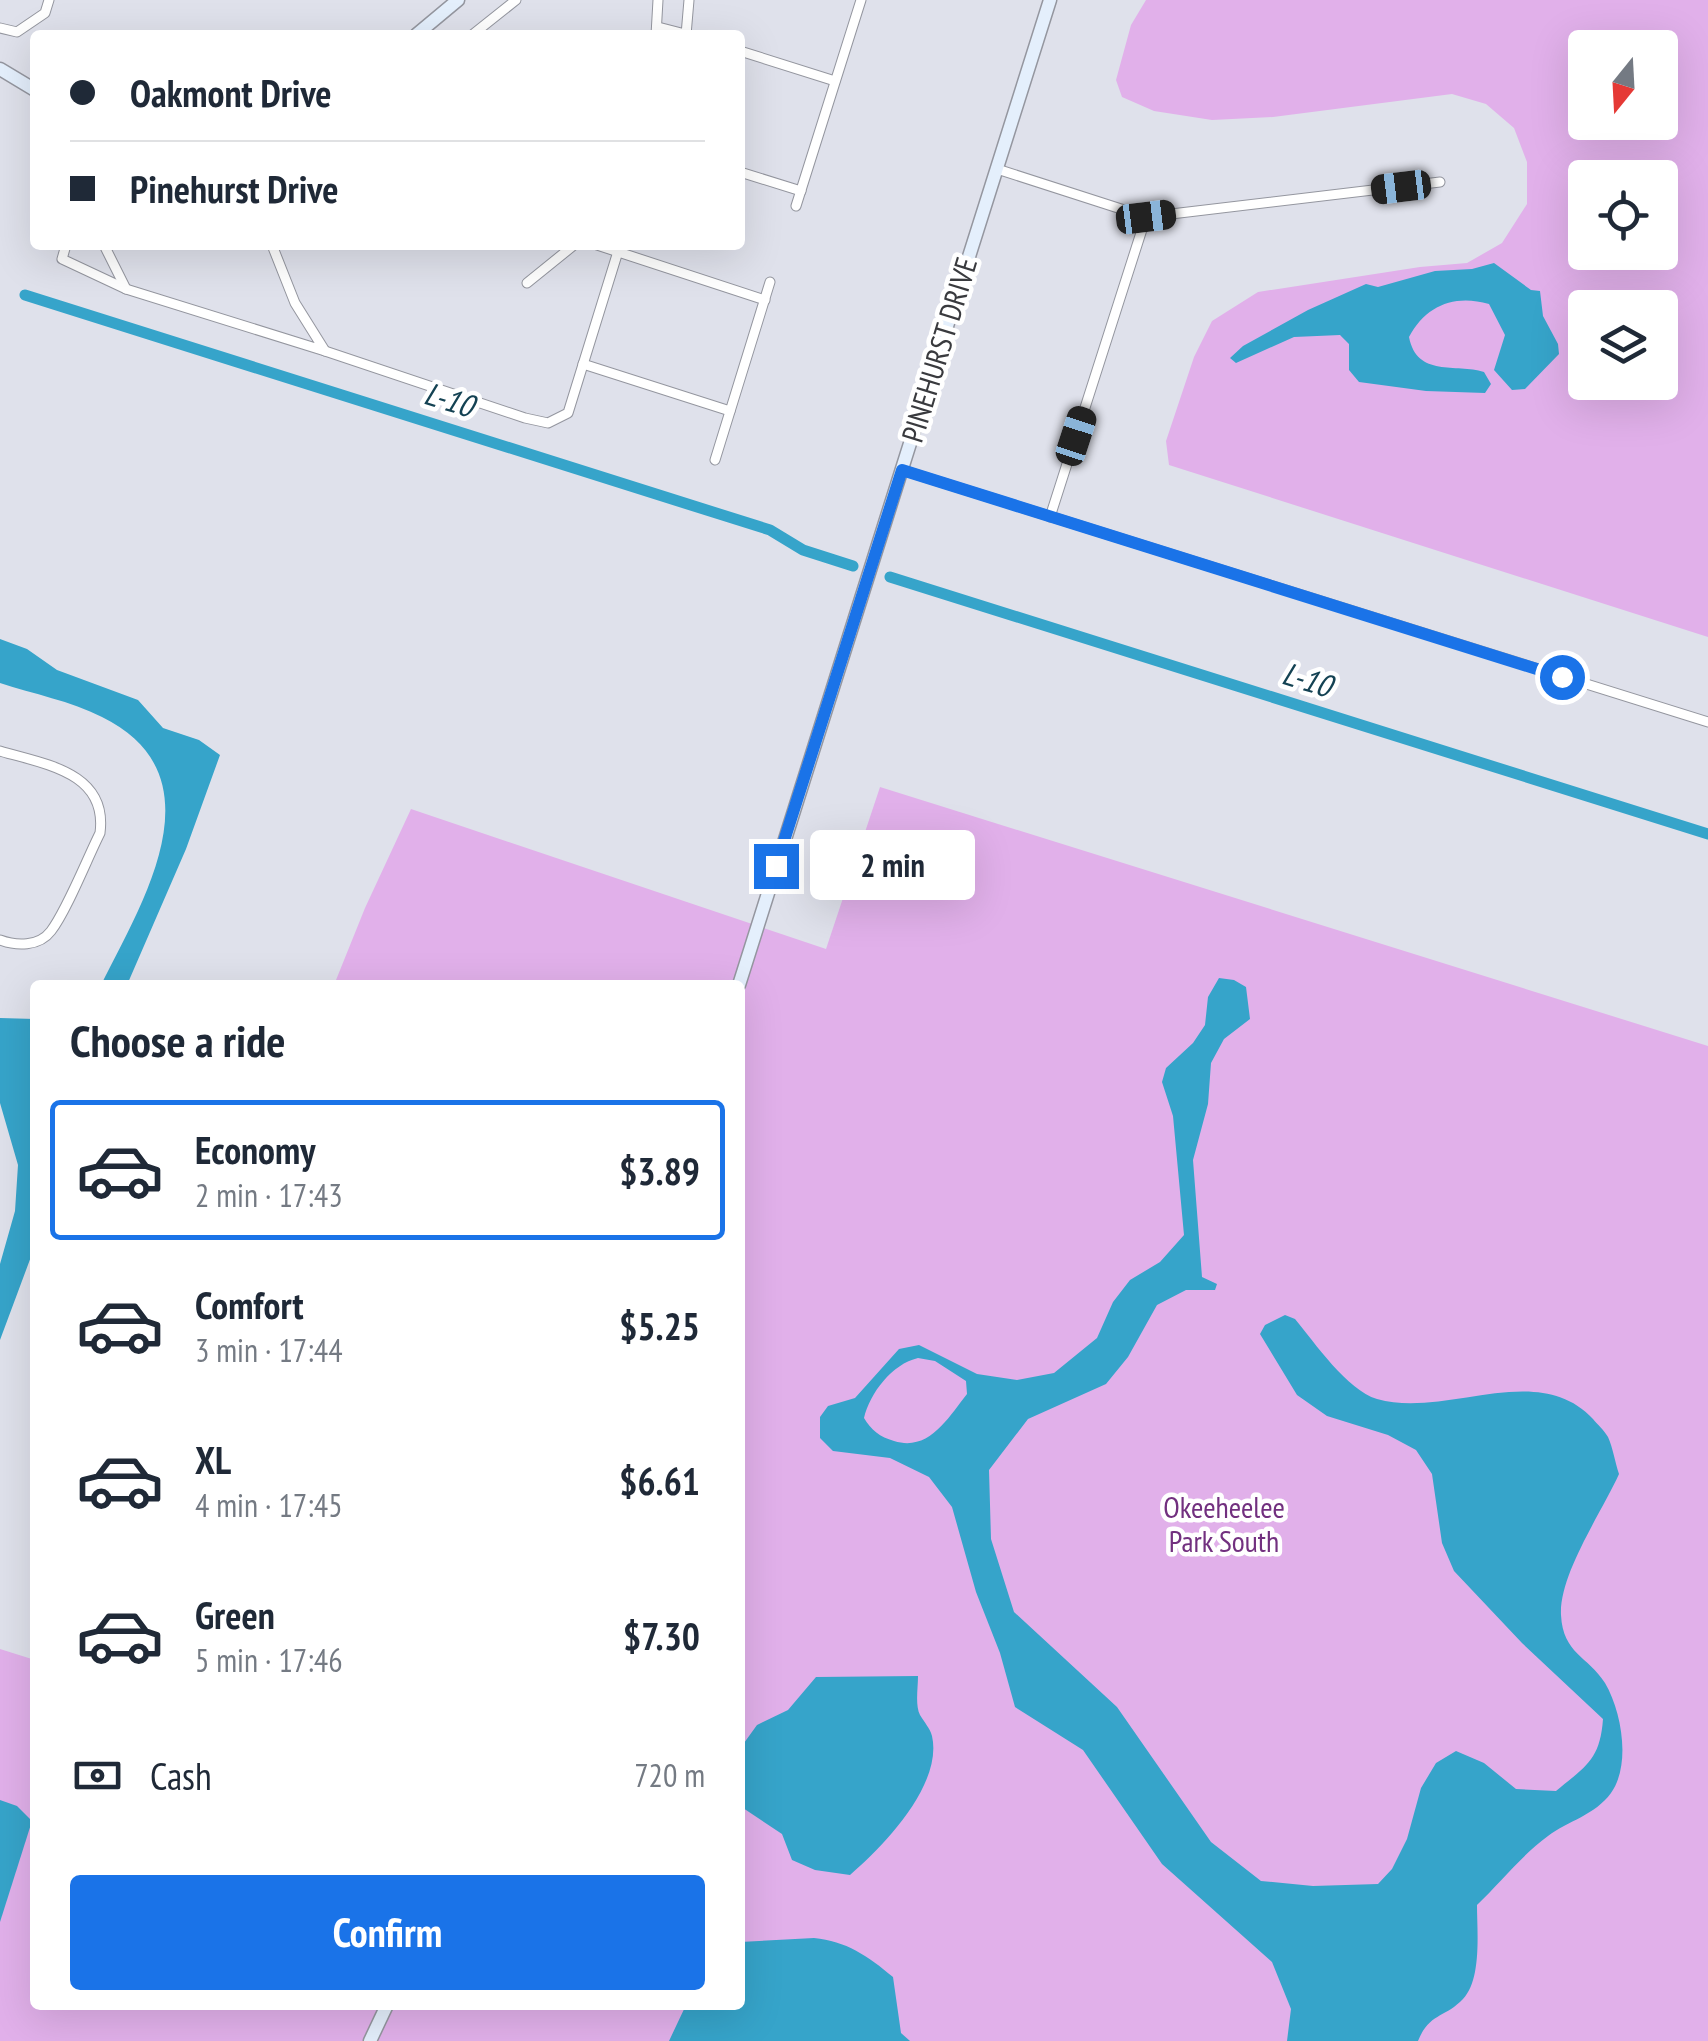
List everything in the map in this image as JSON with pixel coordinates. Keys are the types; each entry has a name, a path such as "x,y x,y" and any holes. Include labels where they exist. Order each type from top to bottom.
{"street":[{"path":"0,28 17,32 45,13 49,0"},
{"path":"422,30 458,0"},
{"path":"478,30 516,0"},
{"path":"657,30 658,0"},
{"path":"687,30 689,0"},
{"path":"796,206 860,0"},
{"name":"PINEHURST DRIVE","path":"741,980 1050,0"},
{"path":"745,53 835,81"},
{"path":"0,70 30,87"},
{"path":"997,168 1146,217 1440,182"},
{"path":"745,174 801,191"},
{"path":"1050,517 1146,217"},
{"path":"65,250 62,259 126,289 548,423 568,413 619,250 765,300"},
{"path":"106,250 126,289"},
{"path":"274,250 295,303 325,351"},
{"path":"528,283 568,250"},
{"path":"714,460 770,282"},
{"path":"583,364 730,410"},
{"path":"902,470 1708,722"},
{"path":"0,751 76,776 95,797 101,818 100,832 50,932 29,944 0,940"},
{"path":"370,2041 384,2010"}],"green space":[{"path":"1146,0 1708,0 1708,637 1169,465 1166,441 1194,357 1212,321 1258,292 1467,263 1502,243 1527,204 1527,162 1514,128 1486,104 1452,94 1273,117 1212,120 1154,111 1122,97 1116,80 1131,25"},
{"name":"Okeeheelee Park South","path":"880,787 1708,1046 1708,2041 0,2041 0,1649 30,1658 30,2010 745,2010 745,980 336,980 411,809 826,949"}],"water":[{"path":"1494,263 1531,290 1540,291 1543,316 1558,344 1559,354 1525,389 1512,390 1494,370 1505,335 1489,304 1476,301 1453,302 1433,310 1409,337 1413,350 1429,364 1484,372 1491,384 1485,393 1426,391 1359,382 1349,370 1349,344 1340,335 1294,337 1236,363 1230,358 1243,346 1308,310 1366,284 1378,287 1435,271"},
{"path":"0,639 27,649 57,670 138,700 163,728 199,740 220,755 186,849 129,980 104,980 151,880 162,842 165,806 158,772 138,742 102,717 0,683"},
{"path":"1219,978 1234,980 1246,987 1250,1019 1224,1039 1211,1063 1208,1104 1193,1160 1202,1277 1217,1284 1215,1290 1186,1290 1157,1305 1128,1357 1106,1384 1028,1419 989,1470 991,1539 1014,1612 1117,1707 1211,1842 1261,1881 1313,1886 1378,1884 1392,1869 1407,1839 1421,1788 1436,1763 1456,1751 1484,1763 1516,1789 1556,1791 1595,1753 1603,1719 1522,1643 1454,1571 1442,1543 1432,1474 1416,1450 1388,1435 1327,1416 1297,1395 1260,1334 1265,1325 1285,1315 1295,1319 1343,1376 1377,1399 1432,1402 1490,1394 1545,1393 1570,1402 1603,1430 1619,1474 1574,1562 1561,1615 1571,1647 1598,1674 1611,1695 1620,1723 1621,1768 1605,1801 1538,1844 1477,1905 1477,1954 1469,1990 1456,2005 1427,2025 1418,2041 1287,2041 1291,2009 1272,1962 1162,1864 1083,1750 1015,1707 952,1507 929,1477 890,1458 833,1451 820,1438 820,1417 828,1406 855,1398 899,1349 919,1345 977,1374 1017,1380 1054,1373 1097,1338 1113,1302 1130,1280 1160,1262 1184,1235 1173,1116 1162,1082 1166,1068 1193,1043 1205,1025 1208,997","holes":["908,1361 935,1361 966,1381 967,1394 936,1431 918,1442 906,1443 880,1435 864,1418 884,1381"]},
{"path":"0,1018 30,1019 30,1259 0,1340 0,1264 15,1211 18,1165 0,1103"},
{"path":"918,1676 920,1715 931,1733 933,1755 920,1793 894,1831 850,1875 815,1870 792,1860 782,1834 745,1809 745,1742 757,1725 788,1710 816,1677"},
{"path":"0,1800 17,1806 30,1819 30,1827 0,1922"},
{"path":"814,1938 836,1942 875,1962 893,1977 901,2033 910,2041 669,2041 684,2010 745,2010 745,1942"}],"waterway":[{"name":"L-10","path":"25,295 770,530 803,550 853,566"},
{"name":"L-10","path":"890,577 1708,834"}],"route":[{"path":"776,866 902,470 1562,677"}]}
